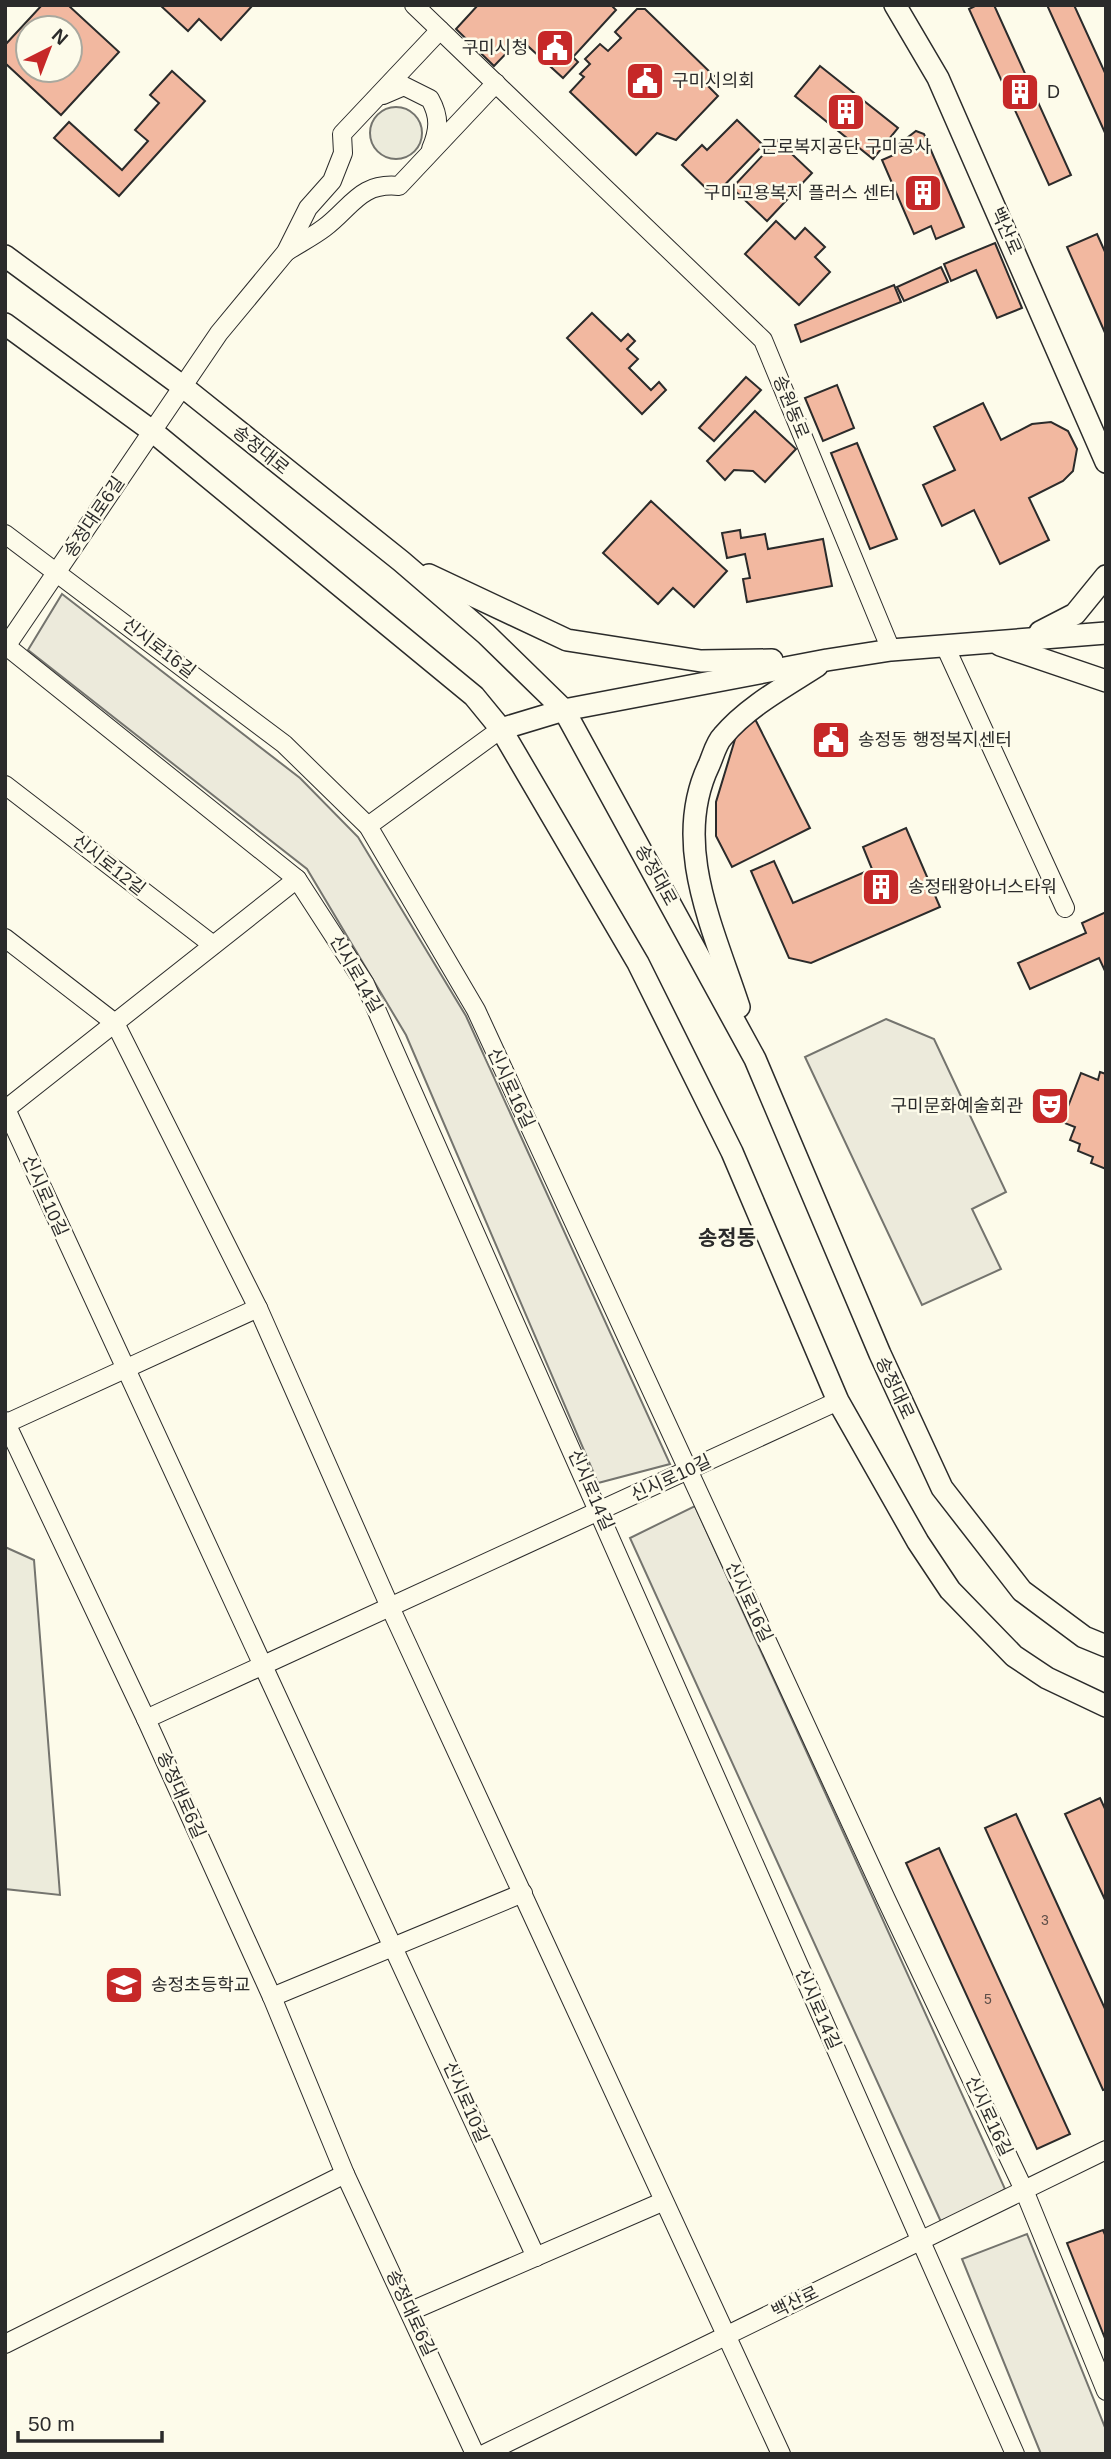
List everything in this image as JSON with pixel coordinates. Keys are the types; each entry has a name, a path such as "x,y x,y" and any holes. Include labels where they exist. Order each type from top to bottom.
{"street":[{"name":"송원동로","path":"414,5 763,340 891,650"},
{"name":"백산로","path":"895,5 937,78 1106,462"},
{"path":"286,252 308,208 332,181 344,153 342,134 440,30"},
{"path":"286,252 325,227 352,201 379,184 399,186 496,83"},
{"path":"374,100 404,86 430,99 436,109 438,132 429,153"},
{"name":"송정대로6길","path":"6,646 219,333 286,252"},
{"name":"송정대로","path":"5,256 182,386 401,561 486,634 564,710 755,1059 880,1354 942,1488 1021,1591 1084,1637 1106,1646"},
{"path":"5,324 152,431 474,696 501,729 638,963 732,1152 838,1401 918,1542 950,1590 1014,1656 1047,1678 1106,1706"},
{"name":"신시로16길","path":"5,534 58,570 284,744 368,826 475,1010 1024,2190 1106,2391"},
{"path":"401,561 567,640 701,661 827,660"},
{"path":"992,642 1035,634 1059,624 1075,614 1106,576"},
{"path":"368,826 501,729 564,710 891,650 1106,633"},
{"path":"992,642 1106,681"},
{"name":"신시로14길","path":"6,646 297,879 365,984 600,1510 1015,2454"},
{"path":"945,646 1065,908"},
{"path":"755,1059 698,883 691,827 701,781 722,737 774,694 827,660"},
{"name":"신시로12길","path":"5,785 213,945"},
{"name":"신시로10길","path":"297,879 5,1109 395,1946 536,2257"},
{"path":"5,938 115,1023 258,1308 390,1607 662,2202 781,2454"},
{"path":"6,1423 258,1308"},
{"name":"신시로10길","path":"146,1719 838,1401"},
{"name":"송정대로6길","path":"6,1423 146,1719 272,1997 345,2174 411,2311 475,2454"},
{"path":"272,1997 523,1893"},
{"name":"백산로","path":"484,2454 1106,2150"},
{"path":"5,2344 345,2174"},
{"path":"411,2311 662,2202"}],"shaded area":[{"path":"396,107 415,114 422,133 415,152 396,159 377,152 370,133 377,114"},
{"path":"62,594 300,778 358,837 466,1016 670,1464 598,1483 406,1035 307,869 28,650"},
{"path":"886,1019 934,1039 1006,1192 972,1209 1001,1269 922,1305 805,1057"},
{"path":"695,1506 1005,2189 942,2224 630,1538"},
{"path":"5,1547 34,1560 60,1895 5,1889"},
{"path":"1027,2234 1106,2430 1106,2454 1041,2454 962,2259"}],"building":[{"path":"42,5 68,5 78,14 34,14"},
{"path":"160,5 253,5 221,40 199,19 188,31"},
{"name":"구미시청","path":"478,5 611,5 616,10 573,57 578,62 563,78 520,39 494,66 456,29"},
{"name":"D","path":"977,5 994,5 1071,175 1049,185 969,9"},
{"path":"1047,5 1074,5 1106,75 1106,135"},
{"name":"구미시의회","path":"637,9 645,9 714,76 706,84 718,96 676,140 657,133 636,155 570,92 584,77 580,74 590,64 585,59 600,44 608,51 621,38 615,32"},
{"path":"84,20 119,52 61,115 28,84 84,84"},
{"path":"14,35 14,71 5,63 5,45"},
{"name":"근로복지공단 구미공사","path":"820,66 898,128 873,159 795,96"},
{"path":"172,71 205,101 119,196 54,138 69,122 122,170 148,141 135,130 159,103 150,95"},
{"path":"737,120 763,145 714,196 682,165 702,145 707,150"},
{"name":"구미고용복지 플러스 센터","path":"916,131 924,134 964,227 936,239 931,226 914,234 882,160 896,154 899,144"},
{"path":"777,140 812,173 767,221 732,188"},
{"path":"776,221 795,239 805,228 825,247 815,257 830,272 799,305 745,254"},
{"path":"1097,234 1106,254 1106,335 1067,247"},
{"path":"995,243 1022,308 997,318 976,270 951,281 944,264"},
{"path":"941,267 948,282 904,301 897,287"},
{"path":"894,285 901,302 801,342 795,325"},
{"path":"592,313 621,341 628,334 635,341 627,349 638,359 629,368 651,390 659,382 666,390 642,414 567,338"},
{"path":"746,377 761,390 714,441 699,428"},
{"path":"837,385 854,428 823,441 805,398"},
{"path":"983,403 1001,440 1032,424 1051,422 1068,431 1077,449 1073,471 1063,481 1029,498 1049,540 1000,564 974,510 942,526 923,485 955,470 934,427"},
{"path":"755,411 796,449 765,482 753,471 734,470 725,480 707,461"},
{"path":"857,443 897,539 870,549 831,453"},
{"path":"651,501 727,571 694,607 673,588 658,604 603,553"},
{"path":"740,530 741,538 765,534 768,549 823,539 832,586 747,602 743,579 750,578 745,554 727,558 722,533"},
{"path":"755,719 810,828 732,867 716,836 716,802 736,736"},
{"name":"송정태왕아너스타워","path":"906,828 940,907 811,963 789,958 751,871 774,861 793,903 872,869 863,847"},
{"path":"1106,912 1106,973 1099,958 1030,989 1018,963 1086,933 1082,923"},
{"path":"1100,1072 1106,1074 1106,1169 1091,1163 1093,1157 1078,1151 1080,1144 1070,1140 1075,1127 1062,1122 1081,1073 1098,1080"},
{"path":"1100,1798 1106,1811 1106,1902 1065,1814"},
{"path":"1016,1814 1106,2011 1106,2089 1103,2090 985,1828"},
{"path":"939,1848 1070,2134 1037,2149 906,1863"},
{"path":"1103,2230 1106,2237 1106,2341 1067,2243"}],"place":[{"name":"구미시청","path":"555,48"},
{"name":"구미시의회","path":"645,81"},
{"name":"D","path":"1020,92"},
{"name":"근로복지공단 구미공사","path":"846,112"},
{"name":"구미고용복지 플러스 센터","path":"923,193"},
{"name":"송정동 행정복지센터","path":"831,740"},
{"name":"송정태왕아너스타워","path":"881,887"},
{"name":"구미문화예술회관","path":"1050,1106"},
{"name":"송정초등학교","path":"124,1985"}],"district":[{"name":"송정동","path":"727,1237"}]}
